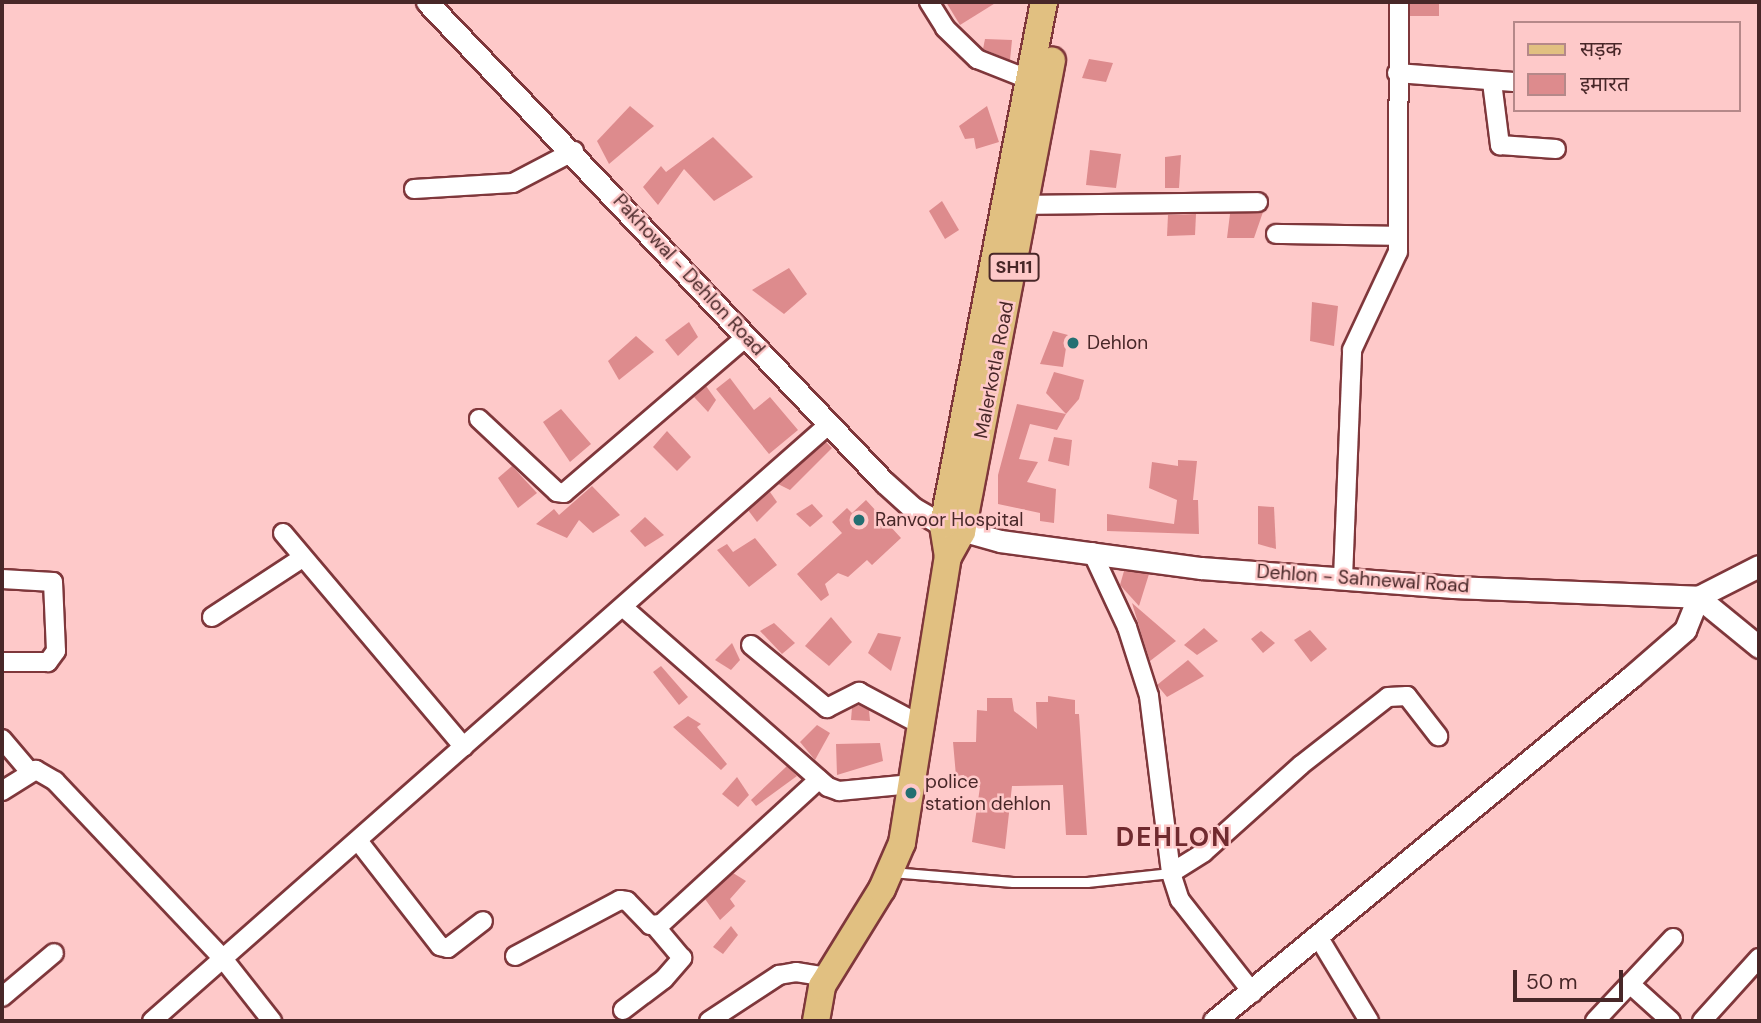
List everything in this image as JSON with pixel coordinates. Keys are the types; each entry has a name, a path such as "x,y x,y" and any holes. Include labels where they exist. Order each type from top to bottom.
{"main road":[{"name":"Malerkotla Road","path":"953,528 1045,2"},
{"name":"Malerkotla Road","path":"953,528 1026,205 1062,2"},
{"name":"SH11","path":"816,1021 827,977 890,872 902,843 953,528"}],"street":[{"name":"Pakhowal - Dehlon Road","path":"427,2 574,152 828,425 913,508 953,528"},
{"path":"929,2 945,27 977,60 1030,80"},
{"path":"1343,578 1352,350 1362,324 1393,269 1398,236 1399,2"},
{"path":"1397,73 1512,82"},
{"path":"1492,82 1500,145 1556,149"},
{"path":"414,189 513,183 574,152"},
{"path":"1026,205 1258,202"},
{"path":"1276,234 1398,236"},
{"path":"479,419 557,492 564,493 746,337"},
{"path":"152,1021 359,842 828,425"},
{"name":"Dehlon - Sahnewal Road","path":"953,528 1201,568 1698,597"},
{"path":"283,533 464,747"},
{"path":"1092,552 1130,636 1149,696 1171,873 1187,912 1253,993"},
{"path":"212,617 302,558"},
{"path":"1214,1021 1253,993 1685,630 1698,597 1759,566"},
{"path":"2,579 53,582 56,652 48,662 2,662"},
{"path":"1698,597 1759,647"},
{"path":"624,608 819,779 839,791 912,784"},
{"path":"751,645 827,708 859,692 922,725"},
{"path":"1171,873 1204,852 1301,765 1388,697 1407,696 1438,736"},
{"path":"2,739 30,772"},
{"path":"2,791 30,772 41,771 55,781 224,960 272,1021"},
{"path":"655,926 819,779"},
{"path":"359,842 440,946 448,948 483,921"},
{"path":"515,956 620,900 627,901 655,926 682,958 664,979 623,1010"},
{"path":"1319,938 1369,1021"},
{"path":"1595,1021 1673,938"},
{"path":"2,997 54,953"},
{"path":"1702,1021 1759,958"},
{"path":"709,1021 779,975 796,972 827,977"},
{"path":"1630,984 1671,1021"}],"lane":[{"path":"890,872 1013,882 1087,882 1171,873"}],"building":[{"path":"946,2 997,2 960,25"},
{"path":"1410,2 1439,2 1439,16 1410,16"},
{"path":"985,39 1012,40 1010,60 983,49"},
{"path":"1089,59 1113,63 1106,82 1082,78"},
{"path":"630,106 654,126 609,164 597,141"},
{"path":"987,106 999,142 976,149 974,138 965,139 959,126"},
{"path":"713,137 753,177 714,201 684,169 658,205 643,187 661,166 666,172"},
{"path":"1090,150 1121,154 1116,188 1086,185"},
{"path":"1181,155 1179,188 1165,188 1165,157"},
{"path":"942,201 959,230 945,239 929,211"},
{"path":"1263,212 1254,238 1227,238 1230,214"},
{"path":"1196,214 1195,235 1167,236 1168,215"},
{"path":"789,268 807,294 784,314 752,290"},
{"path":"1312,302 1338,306 1334,346 1310,341"},
{"path":"689,322 698,337 678,356 665,340"},
{"path":"1053,331 1068,335 1063,367 1040,364"},
{"path":"636,336 654,352 619,380 608,361"},
{"path":"1054,372 1084,380 1079,399 1066,414 1046,393"},
{"path":"730,378 754,410 770,397 798,430 769,454 716,389"},
{"path":"706,386 716,400 708,412 694,397"},
{"path":"1017,404 1066,414 1057,430 1030,424 1019,459 1038,462 1027,482 1056,489 1054,523 1040,521 1040,513 998,504 998,475"},
{"path":"561,409 591,444 570,462 543,422"},
{"path":"667,431 691,457 677,471 653,447"},
{"path":"1054,437 1072,440 1069,466 1048,461"},
{"path":"826,442 832,448 790,490 778,484"},
{"path":"1178,460 1197,461 1193,500 1198,500 1199,534 1107,531 1107,514 1174,524 1177,500 1149,488 1152,462 1178,466"},
{"path":"512,466 537,493 518,508 498,478"},
{"path":"592,486 620,515 593,533 579,520 567,538 536,524 554,509 559,515"},
{"path":"770,492 777,502 757,522 748,510"},
{"path":"866,500 901,538 872,565 867,560 848,577 838,573 825,584 829,595 821,601 797,574 842,533 832,522 847,508 852,513"},
{"path":"812,504 823,516 810,527 796,514"},
{"path":"1258,506 1274,507 1276,549 1258,544"},
{"path":"645,517 664,535 645,547 630,531"},
{"path":"755,538 777,565 749,587 717,550 727,544 733,552"},
{"path":"1124,571 1149,574 1139,606 1120,585"},
{"path":"1132,603 1176,641 1150,661 1142,636"},
{"path":"831,617 852,642 829,666 805,646"},
{"path":"774,623 795,643 782,654 760,631"},
{"path":"1204,628 1218,641 1197,655 1184,645"},
{"path":"1310,630 1327,649 1311,662 1294,640"},
{"path":"1261,631 1275,643 1263,653 1251,639"},
{"path":"878,633 901,637 891,671 868,653"},
{"path":"732,643 740,660 731,670 715,660"},
{"path":"1188,660 1204,676 1167,697 1157,685"},
{"path":"661,666 688,697 679,705 653,672"},
{"path":"1048,696 1075,700 1075,714 1079,714 1087,835 1066,835 1063,785 1012,786 1005,849 972,842 980,787 963,787 964,775 956,776 953,742 976,742 977,710 987,711 987,698 1012,698 1014,711 1037,729 1036,702 1048,702"},
{"path":"859,705 869,710 870,721 851,720 852,708"},
{"path":"688,716 701,724 697,727 727,764 721,770 673,727"},
{"path":"817,725 830,733 815,760 800,742"},
{"path":"880,743 883,761 837,775 836,744"},
{"path":"787,766 797,776 756,806 751,800"},
{"path":"737,777 749,795 738,807 722,794"},
{"path":"733,873 746,881 730,899 735,906 720,920 705,899"},
{"path":"731,926 738,935 723,954 713,947"}],"place":[{"name":"Dehlon","path":"1073,343"},
{"name":"Ranvoor Hospital","path":"859,520"},
{"name":"police station dehlon","path":"911,793"}],"district":[{"name":"DEHLON","path":"1174,838"}]}
